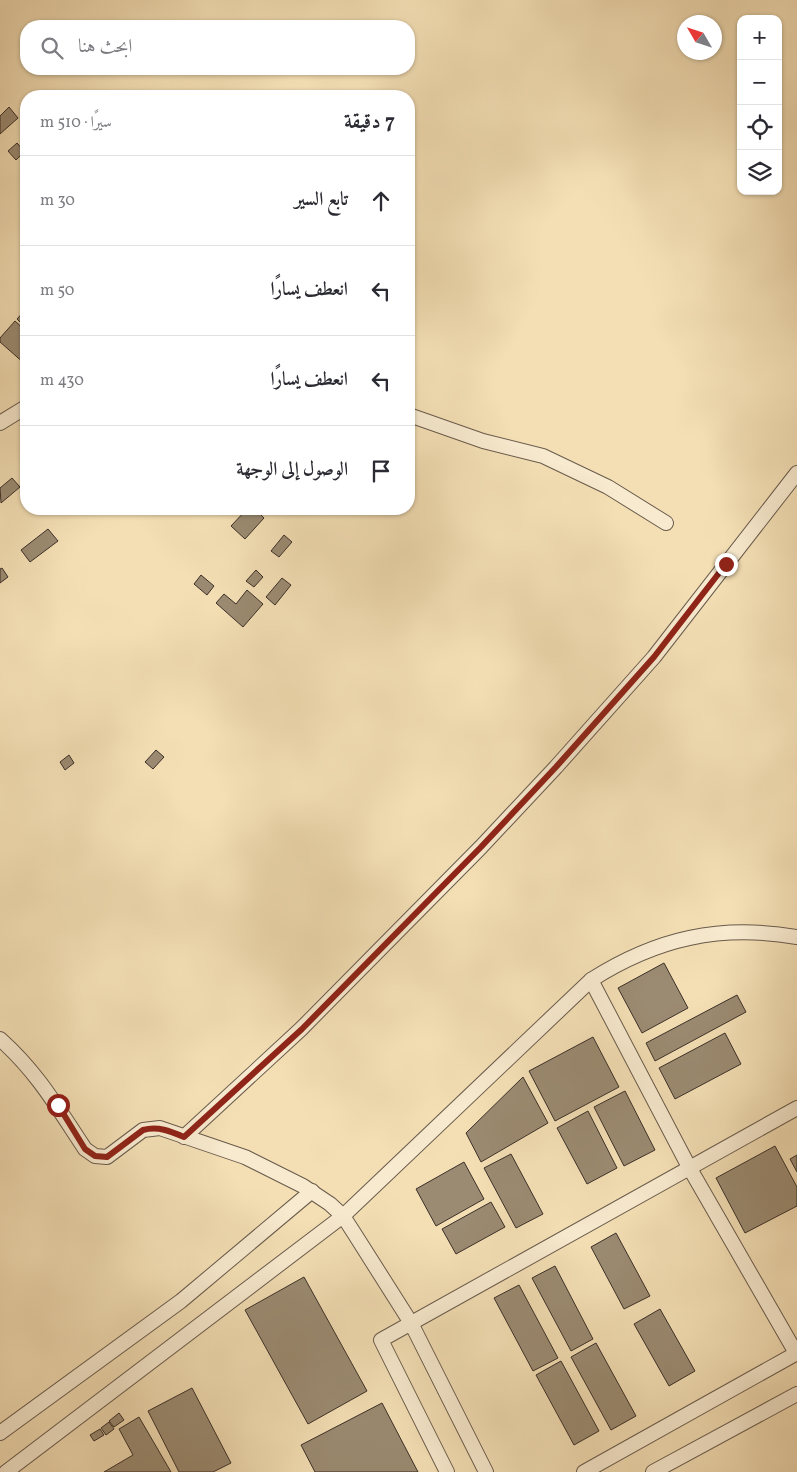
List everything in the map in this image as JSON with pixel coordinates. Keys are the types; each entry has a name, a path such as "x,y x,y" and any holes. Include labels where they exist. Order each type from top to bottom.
{"street":[{"path":"0,423 20,411"},
{"path":"415,417 484,441 543,456 608,487 666,523"},
{"path":"184,1137 302,1029 481,847 556,767 654,657 797,472"},
{"path":"6,1472 343,1216 591,980 615,965 640,953 665,943 692,936 746,931 797,937"},
{"path":"584,1472 797,1353 689,1167 591,980"},
{"path":"0,1038 40,1080 85,1149 95,1156 107,1157 148,1128 165,1129 245,1157 312,1192 330,1204 343,1216 410,1323 486,1472"},
{"path":"447,1472 381,1340 797,1108"},
{"path":"0,1433 181,1300 312,1192"},
{"path":"653,1472 797,1394"}],"building":[{"path":"9,107 18,118 0,134 0,116"},
{"path":"17,143 20,146 20,156 16,160 8,151"},
{"path":"15,321 20,326 20,360 0,342 0,338"},
{"path":"12,478 20,487 1,503 0,488"},
{"path":"241,515 261,515 264,518 245,539 231,526"},
{"path":"48,529 58,541 30,562 21,550"},
{"path":"284,535 292,542 279,557 271,551"},
{"path":"2,568 8,577 0,583 0,569"},
{"path":"256,570 263,577 254,587 246,581"},
{"path":"201,575 214,586 207,595 194,584"},
{"path":"282,578 291,585 275,605 266,597"},
{"path":"247,590 263,604 243,627 216,603 224,594 236,604"},
{"path":"156,750 164,757 153,769 145,762"},
{"path":"69,755 74,763 65,770 60,762"},
{"path":"664,963 688,1008 642,1033 618,988"},
{"path":"737,995 746,1012 655,1061 646,1043"},
{"path":"725,1033 741,1064 675,1099 659,1068"},
{"path":"593,1037 619,1087 555,1121 529,1071"},
{"path":"523,1077 548,1123 481,1162 466,1133"},
{"path":"625,1091 655,1150 624,1166 594,1107"},
{"path":"588,1111 617,1168 587,1184 557,1128"},
{"path":"775,1146 797,1187 797,1206 745,1233 716,1178"},
{"path":"511,1154 543,1214 516,1228 484,1168"},
{"path":"797,1155 797,1172 790,1159"},
{"path":"464,1162 484,1199 436,1226 416,1189"},
{"path":"491,1202 505,1227 456,1254 442,1229"},
{"path":"616,1233 650,1296 624,1309 591,1247"},
{"path":"555,1266 593,1339 571,1351 532,1278"},
{"path":"304,1277 367,1391 308,1424 245,1310"},
{"path":"519,1285 558,1358 533,1371 494,1298"},
{"path":"660,1309 695,1371 669,1386 634,1324"},
{"path":"596,1343 636,1416 611,1430 571,1357"},
{"path":"561,1361 599,1431 574,1445 536,1375"},
{"path":"192,1388 231,1463 213,1472 179,1472 148,1411"},
{"path":"382,1403 418,1472 315,1472 301,1445"},
{"path":"119,1413 124,1420 114,1427 109,1421"},
{"path":"139,1417 171,1472 104,1472 133,1455 119,1429"},
{"path":"109,1422 114,1429 106,1435 101,1428"},
{"path":"100,1429 104,1435 94,1441 90,1435"}],"route":[{"path":"58,1105 85,1149 95,1156 107,1157 148,1128 165,1129 184,1137 302,1029 481,847 608,710 654,657 726,564"}]}
